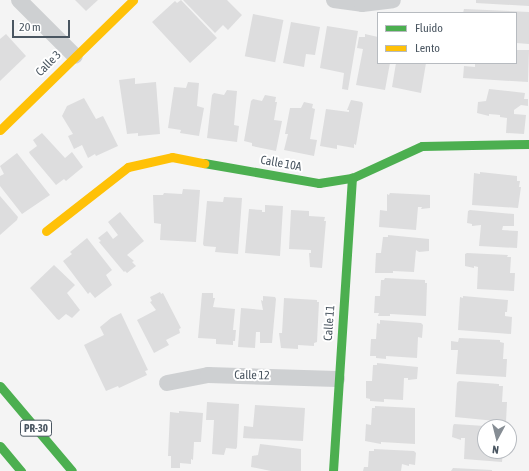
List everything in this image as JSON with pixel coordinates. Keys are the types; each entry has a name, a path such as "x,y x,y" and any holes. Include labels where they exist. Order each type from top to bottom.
{"main road":[{"name":"Calle 3","path":"0,130 133,0"},
{"name":"Calle 10A","path":"46,231 128,167 172,157 319,183 352,178 422,146 529,144"},
{"name":"Calle 11","path":"333,471 337,379 352,178"},
{"name":"PR-30","path":"0,386 72,471"},
{"path":"0,446 21,471"}],"street":[{"path":"19,0 75,56"},
{"path":"334,0 362,4 393,0"},
{"name":"Calle 12","path":"167,383 208,375 337,379"}],"building":[{"path":"75,0 98,0 86,11"},
{"path":"181,0 217,38 190,63 152,22 175,1 177,3"},
{"path":"183,0 227,0 242,15 228,30 223,25 215,33"},
{"path":"476,0 529,0 529,6 476,3"},
{"path":"464,9 529,12 529,44 517,43 517,12 463,12"},
{"path":"253,14 283,20 275,62 245,56"},
{"path":"291,22 320,27 315,55 306,54 304,67 283,63"},
{"path":"327,26 358,31 348,90 342,89 344,73 320,68"},
{"path":"6,34 26,56 0,81 0,39"},
{"path":"365,34 377,37 377,64 390,64 385,90 356,85 363,49 357,48 359,37 365,37"},
{"path":"517,50 529,50 528,82 463,78 464,66 475,67 475,64 517,64"},
{"path":"396,64 426,64 421,93 392,87"},
{"path":"135,78 135,84 156,82 160,134 138,136 138,133 127,134 119,80"},
{"path":"188,82 199,83 197,106 204,108 199,136 180,133 181,130 168,128 174,87 186,88"},
{"path":"489,89 525,93 524,99 528,99 528,106 521,105 514,110 514,114 526,115 524,134 506,133 507,118 500,117 500,115 489,114 489,116 477,113 478,102 486,101"},
{"path":"227,90 237,91 234,125 239,126 237,142 207,138 212,95 214,93 224,95"},
{"path":"265,95 276,97 275,102 277,102 274,120 282,121 276,151 252,146 252,143 244,141 251,101 253,99 262,101"},
{"path":"84,98 96,119 103,116 118,146 88,158 82,145 74,149 68,136 73,134 62,116 67,106"},
{"path":"351,100 362,102 363,104 356,145 354,144 354,148 337,145 337,149 320,146 326,109 349,112 349,110 347,110"},
{"path":"304,102 313,104 312,108 315,109 310,139 317,140 314,156 284,150 288,134 285,134 290,108 301,108"},
{"path":"42,133 65,158 72,152 83,167 66,181 64,179 56,185 29,152 37,146 33,140"},
{"path":"17,153 50,195 22,214 0,186 0,176 4,174 0,166"},
{"path":"480,172 517,176 517,181 520,181 519,187 521,187 518,208 472,205 474,173 480,174"},
{"path":"183,189 200,190 196,242 160,240 161,224 154,223 153,195 163,195 164,193 182,194"},
{"path":"390,193 430,195 430,208 421,209 422,207 418,207 416,230 379,227 380,210 387,211 387,194 389,195"},
{"path":"0,196 18,217 17,220 0,235"},
{"path":"224,197 242,198 238,254 215,252 216,247 204,246 203,244 207,201 223,202"},
{"path":"265,205 283,206 280,256 245,253 249,209 262,210 262,212 265,212"},
{"path":"291,210 309,211 309,216 325,217 324,221 326,221 322,268 310,267 309,253 311,253 311,250 289,249"},
{"path":"468,211 514,214 514,226 503,226 502,230 518,231 517,248 479,246 481,225 472,226 472,224 467,223"},
{"path":"120,212 144,241 127,255 134,261 132,262 136,266 127,273 125,271 124,272 99,242 101,241 98,238 107,231 113,239 118,235 108,222"},
{"path":"388,235 429,239 429,251 419,252 416,250 414,272 393,271 393,273 375,273 376,253 381,253 383,237 388,237"},
{"path":"87,238 112,270 106,275 112,285 95,298 90,292 88,294 63,261 72,254 70,252"},
{"path":"465,254 508,255 507,257 511,257 510,273 515,273 514,291 477,289 478,267 474,266 474,268 465,266"},
{"path":"54,265 75,285 67,293 80,310 72,318 66,314 59,320 57,319 30,288"},
{"path":"385,278 425,280 425,283 427,283 426,316 390,314 390,316 378,316 379,313 374,313 375,296 380,296 381,280 384,280"},
{"path":"160,292 161,294 163,293 181,328 179,329 180,333 166,340 169,345 154,353 137,320 156,310 150,302 152,301 150,297"},
{"path":"202,293 213,293 213,298 215,298 213,307 235,309 233,330 236,330 233,345 216,344 216,339 198,338"},
{"path":"263,296 275,297 276,299 272,343 260,343 260,332 256,332 255,348 238,347 241,308 263,310 261,300 263,301"},
{"path":"463,296 508,300 507,312 505,312 505,316 512,317 511,334 458,330 460,297 463,298"},
{"path":"284,298 317,300 317,302 319,302 317,342 314,343 314,346 298,345 298,349 281,348 279,333 282,333"},
{"path":"121,313 148,370 145,371 147,375 119,388 118,386 106,391 84,345 104,335 100,327 111,318"},
{"path":"380,320 421,323 423,325 422,338 418,337 417,358 386,356 386,359 370,356 371,339 376,339 377,323 380,324"},
{"path":"459,338 500,340 500,342 504,343 503,359 507,359 506,377 456,374 458,350 451,350 451,341 458,342"},
{"path":"377,363 418,367 417,379 408,380 408,378 404,378 403,400 384,399 384,402 370,401 370,399 366,398 366,381 372,381 373,365 377,365"},
{"path":"459,381 499,384 499,386 503,386 502,402 507,402 506,419 477,419 455,417 457,383"},
{"path":"207,402 239,404 237,447 236,449 226,448 224,455 212,454 214,420 206,420"},
{"path":"255,405 305,408 303,441 243,438 244,426 253,427"},
{"path":"375,406 415,408 415,444 381,442 381,444 365,441 366,424 371,425 372,408 375,408"},
{"path":"179,411 203,413 201,442 194,442 193,460 191,459 191,464 180,463 180,468 171,468 171,456 168,456 170,412 179,413"},
{"path":"454,424 477,425 477,459 502,459 502,462 464,459 465,438 461,438 461,440 452,437"},
{"path":"260,444 301,449 301,471 271,471 251,467 252,456 258,455"},
{"path":"374,449 414,451 416,453 415,465 409,464 409,466 402,464 401,471 363,471 364,467 368,467 369,451 374,451"},
{"path":"453,468 492,470 492,471 451,471"}],"traffic: fast":[{"path":"204,163 319,183 352,178 422,146 529,144"},
{"path":"333,471 352,178"},
{"path":"0,386 72,471"},
{"path":"0,446 21,471"}],"traffic: slow":[{"path":"0,130 133,0"},
{"path":"46,231 128,167 172,157 204,163"}]}
